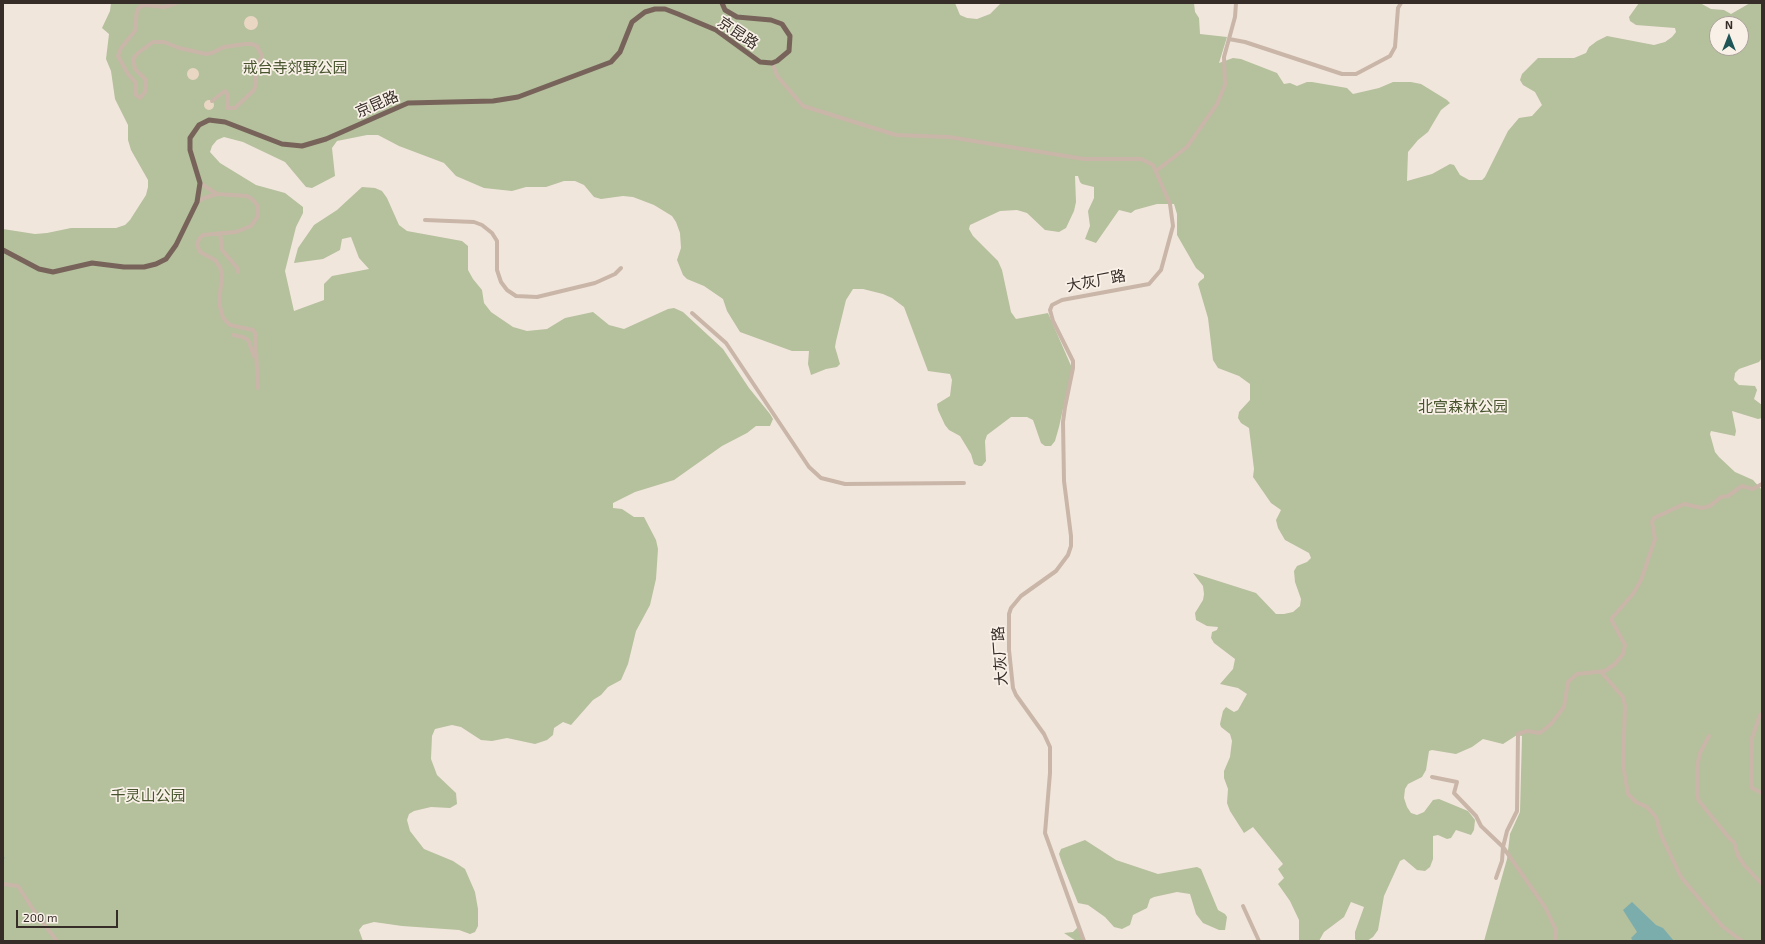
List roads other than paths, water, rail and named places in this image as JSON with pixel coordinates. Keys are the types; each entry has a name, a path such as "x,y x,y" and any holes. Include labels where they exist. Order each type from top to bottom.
{"main road":[{"name":"京昆路","path":"3,250 48,271 59,271 92,263 132,267 150,266 161,262 169,256 197,202 200,184 190,144 192,133 204,122 220,120 274,142 289,146 302,146 326,139 408,103 492,101 518,97 611,62 620,52 632,22 639,15 650,10 665,10 710,28 760,62 772,63 789,51 790,36 786,28 772,20 738,17 725,10 722,3"}],"street":[{"path":"177,3 164,7 141,6 137,10 135,31 121,48 118,56 128,74 136,84 136,95 140,98 145,92 146,80 135,69 133,59 138,52 153,42 164,42 178,48 206,54 212,53 224,47 244,44 257,46 262,56 255,70 256,83 254,90 238,106 230,109 226,106 227,92 212,101"},
{"path":"1156,171 1187,147 1217,104 1225,85 1224,57 1235,17 1236,3"},
{"path":"1229,39 1245,42 1342,74 1356,74 1390,56 1395,46 1398,8 1401,3"},
{"name":"大灰厂路","path":"772,63 778,77 803,106 896,135 949,137 1084,159 1141,159 1153,165 1170,204 1173,226 1161,270 1149,284 1062,300 1052,305 1050,310 1053,321 1073,360 1073,368 1064,407 1063,422 1064,481 1071,546 1068,555 1056,571 1021,596 1011,608 1010,614 1009,650 1013,688 1016,695 1044,734 1050,747 1050,773 1045,833 1084,941"},
{"path":"200,184 217,194"},
{"path":"197,202 217,194 247,196 256,202 259,212 254,223 246,229 236,232 207,234 201,237 198,242 198,247 200,252 215,260 220,266 222,275 219,303 221,314 230,324 253,330 255,336 258,388"},
{"path":"425,220 474,222 482,225 492,233 497,241 497,270 501,282 507,290 516,296 537,297 595,284 615,274 621,268"},
{"path":"220,233 222,250 238,269 238,272"},
{"path":"692,313 726,343 809,467 821,478 845,484 964,483"},
{"path":"233,335 243,337 248,340 256,360"},
{"path":"1496,878 1502,861 1506,831 1517,811 1518,734 1528,731 1540,733 1551,724 1564,707 1568,682 1577,674 1601,672 1615,664 1623,654 1625,645 1611,619 1633,594 1641,580 1655,539 1652,522 1654,518 1684,504 1702,508 1710,506 1721,497 1728,496 1742,486 1753,490 1762,484"},
{"path":"1601,672 1623,697 1625,706 1623,764 1628,794 1636,802 1647,807 1656,817 1661,835 1681,877 1722,926 1742,941"},
{"path":"1762,714 1760,715 1752,738 1750,782 1752,788 1762,793"},
{"path":"1709,736 1700,753 1697,767 1697,795 1699,801 1734,842 1738,856 1762,884"},
{"path":"1432,777 1457,782 1454,793 1472,811 1481,826 1503,847 1545,907 1556,930 1555,941"},
{"path":"3,884 18,886 36,914 57,941"},
{"path":"1243,906 1259,941"}],"water":[{"path":"1632,902 1656,925 1663,928 1674,941 1633,941 1631,938 1637,932 1623,910"}],"park label":[{"name":"戒台寺郊野公园","path":"295,68"},
{"name":"北宫森林公园","path":"1463,407"},
{"name":"千灵山公园","path":"148,796"}]}
